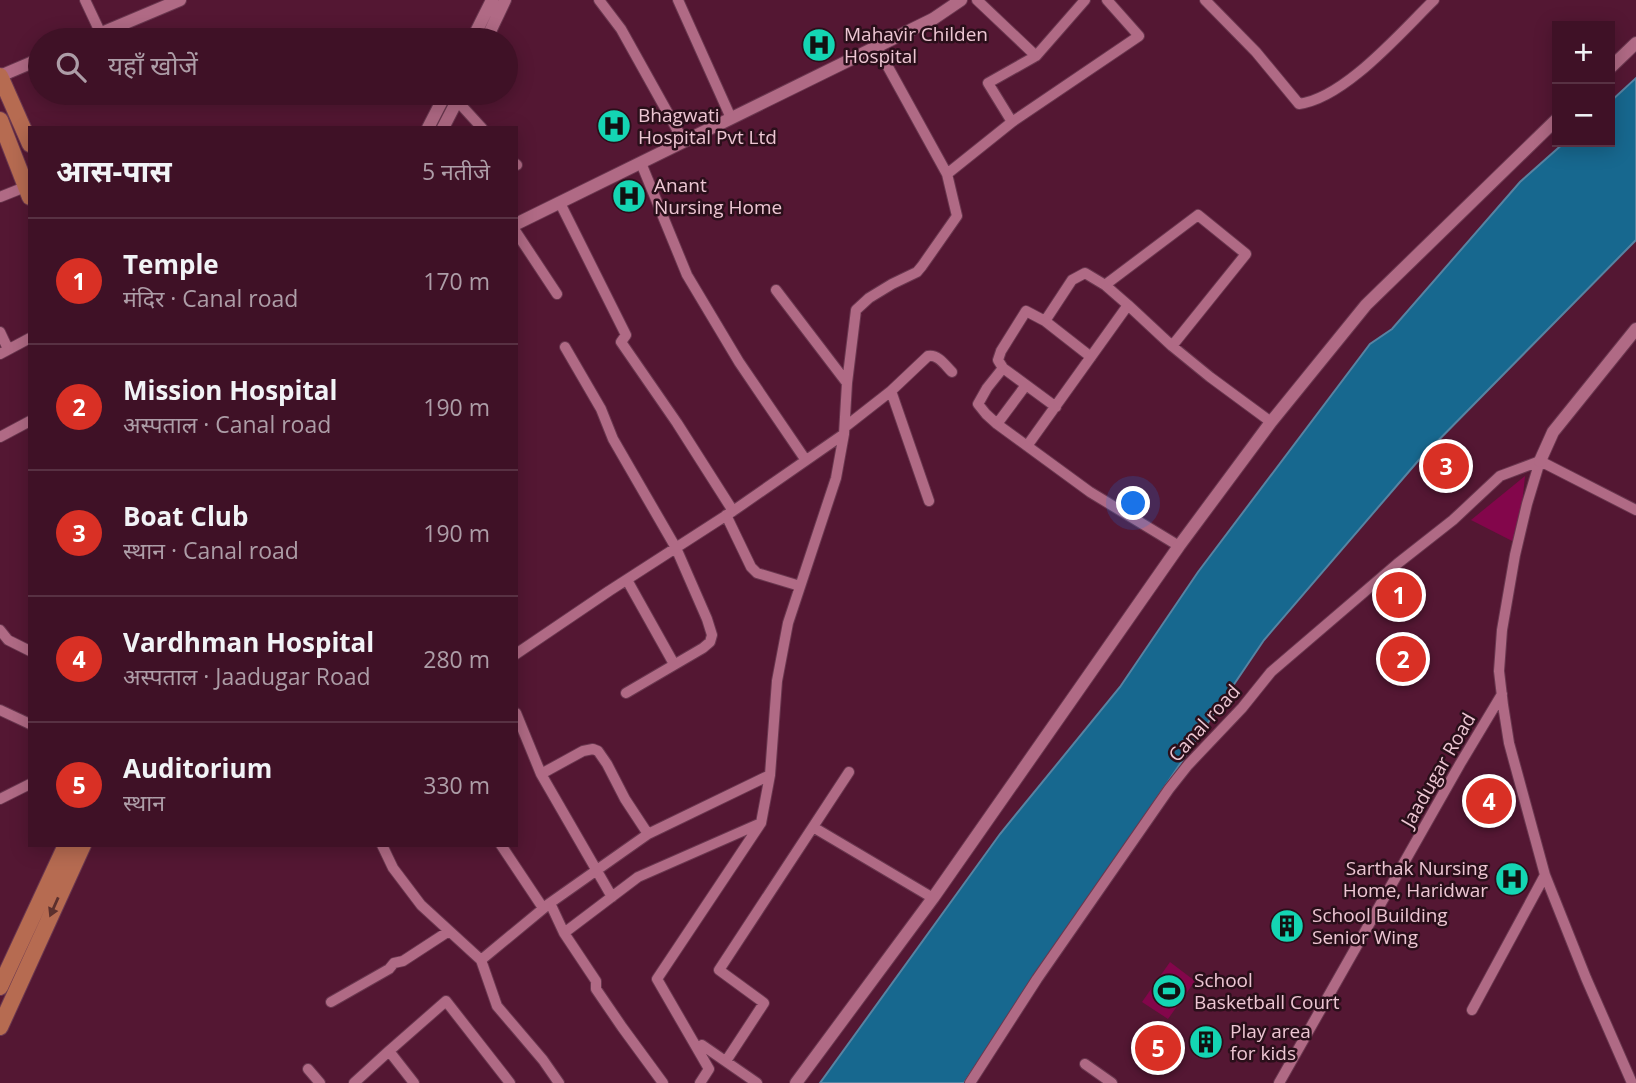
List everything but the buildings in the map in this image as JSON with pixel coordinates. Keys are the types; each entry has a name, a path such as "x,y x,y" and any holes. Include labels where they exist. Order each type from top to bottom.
{"main road":[{"path":"0,76 28,139"},
{"path":"0,120 28,192"},
{"path":"0,987 65,847"},
{"path":"0,1027 82,847"}],"street":[{"path":"85,0 98,28"},
{"path":"115,28 180,0"},
{"path":"478,28 492,0"},
{"path":"492,28 505,0"},
{"path":"599,0 621,29 684,142"},
{"path":"518,224 933,19 961,0"},
{"path":"977,0 1036,55"},
{"path":"1012,122 988,83 1036,55 1085,0"},
{"path":"947,174 1012,122 1139,36 1107,0"},
{"path":"1205,0 1256,52 1299,104 1308,103 1334,91 1362,70 1434,0"},
{"path":"683,2 731,118"},
{"path":"1615,63 1636,43"},
{"path":"699,1083 709,1069 657,979 761,823 770,775 778,681 788,623 836,478 844,430 856,310 869,298 917,272 957,216 947,174 877,47"},
{"path":"0,76 28,64"},
{"path":"430,126 445,105"},
{"path":"444,126 450,105"},
{"path":"462,105 480,126"},
{"path":"796,1083 933,898 1179,546 1271,422 1366,306 1552,125"},
{"path":"641,163 687,275 739,362 806,459"},
{"path":"0,197 28,192"},
{"path":"560,203 626,334 621,342 677,423 730,513 751,567 757,573 800,586"},
{"path":"1105,285 1198,215 1246,254 1172,346"},
{"path":"518,235 557,294"},
{"path":"1045,321 1072,280 1085,273 1105,285 1172,346 1271,422"},
{"path":"776,289 847,383"},
{"path":"1027,446 1128,305"},
{"path":"1056,407 1003,368 998,360 1026,311 1045,321 1091,356"},
{"path":"1632,1083 1545,875 1509,743 1499,671 1502,630 1515,555 1540,461 1553,432 1636,330"},
{"path":"0,332 4,352 28,339"},
{"path":"565,347 601,409 613,439 676,548 712,635 710,642 703,648 626,693"},
{"path":"518,653 730,513 806,459 891,391 928,356 937,357 952,372"},
{"path":"1003,368 978,404 986,414 1090,492 1179,546"},
{"path":"998,424 1026,385"},
{"path":"891,391 929,501"},
{"path":"0,437 28,422"},
{"path":"1540,461 1636,510"},
{"name":"Canal road","path":"970,1083 1037,979 1169,789 1271,672 1397,564 1453,520 1500,476 1540,461"},
{"path":"627,580 674,664"},
{"path":"0,630 8,640 28,650"},
{"name":"Jaadugar Road","path":"1279,1083 1502,694"},
{"path":"0,710 28,723"},
{"path":"518,718 541,774 612,897"},
{"path":"541,774 583,751 598,751 648,834"},
{"path":"726,1061 764,1003 719,970 849,772"},
{"path":"502,847 543,908 648,834 770,775"},
{"path":"0,799 28,785"},
{"path":"565,933 638,877 761,823"},
{"path":"813,827 933,898"},
{"path":"383,847 393,868 421,905 481,960 497,1006 559,1083"},
{"path":"1472,1010 1545,875"},
{"path":"550,903 565,933 596,981 596,989 663,1083"},
{"path":"481,960 550,903"},
{"path":"331,1002 449,931"},
{"path":"354,1083 446,1001 510,1083"},
{"path":"702,1045 757,1083"},
{"path":"389,1051 414,1083"},
{"path":"1085,1064 1112,1083"},
{"path":"308,1069 320,1083"}],"shaded area":[{"path":"1525,476 1518,544 1471,520"},
{"name":"School Basketball Court","path":"1170,962 1195,981 1168,1019 1142,1002"}],"water":[{"path":"1636,78 1636,240 1418,461 1264,640 964,1083 820,1083 1000,834 1120,687 1198,572 1370,344 1392,329 1520,182 1559,147 1615,147 1615,97"}],"place":[{"name":"Mahavir Childen Hospital","path":"819,45"},
{"name":"Bhagwati Hospital Pvt Ltd","path":"614,126"},
{"name":"Anant Nursing Home","path":"629,196"},
{"name":"Boat Club","path":"1446,466"},
{"name":"Temple","path":"1399,595"},
{"name":"Mission Hospital","path":"1403,659"},
{"name":"Vardhman Hospital","path":"1489,801"},
{"name":"Sarthak Nursing Home, Haridwar","path":"1512,879"},
{"name":"School Building Senior Wing","path":"1287,926"},
{"name":"School Basketball Court","path":"1169,991"},
{"name":"Play area for kids","path":"1206,1042"},
{"name":"Auditorium","path":"1158,1048"}]}
